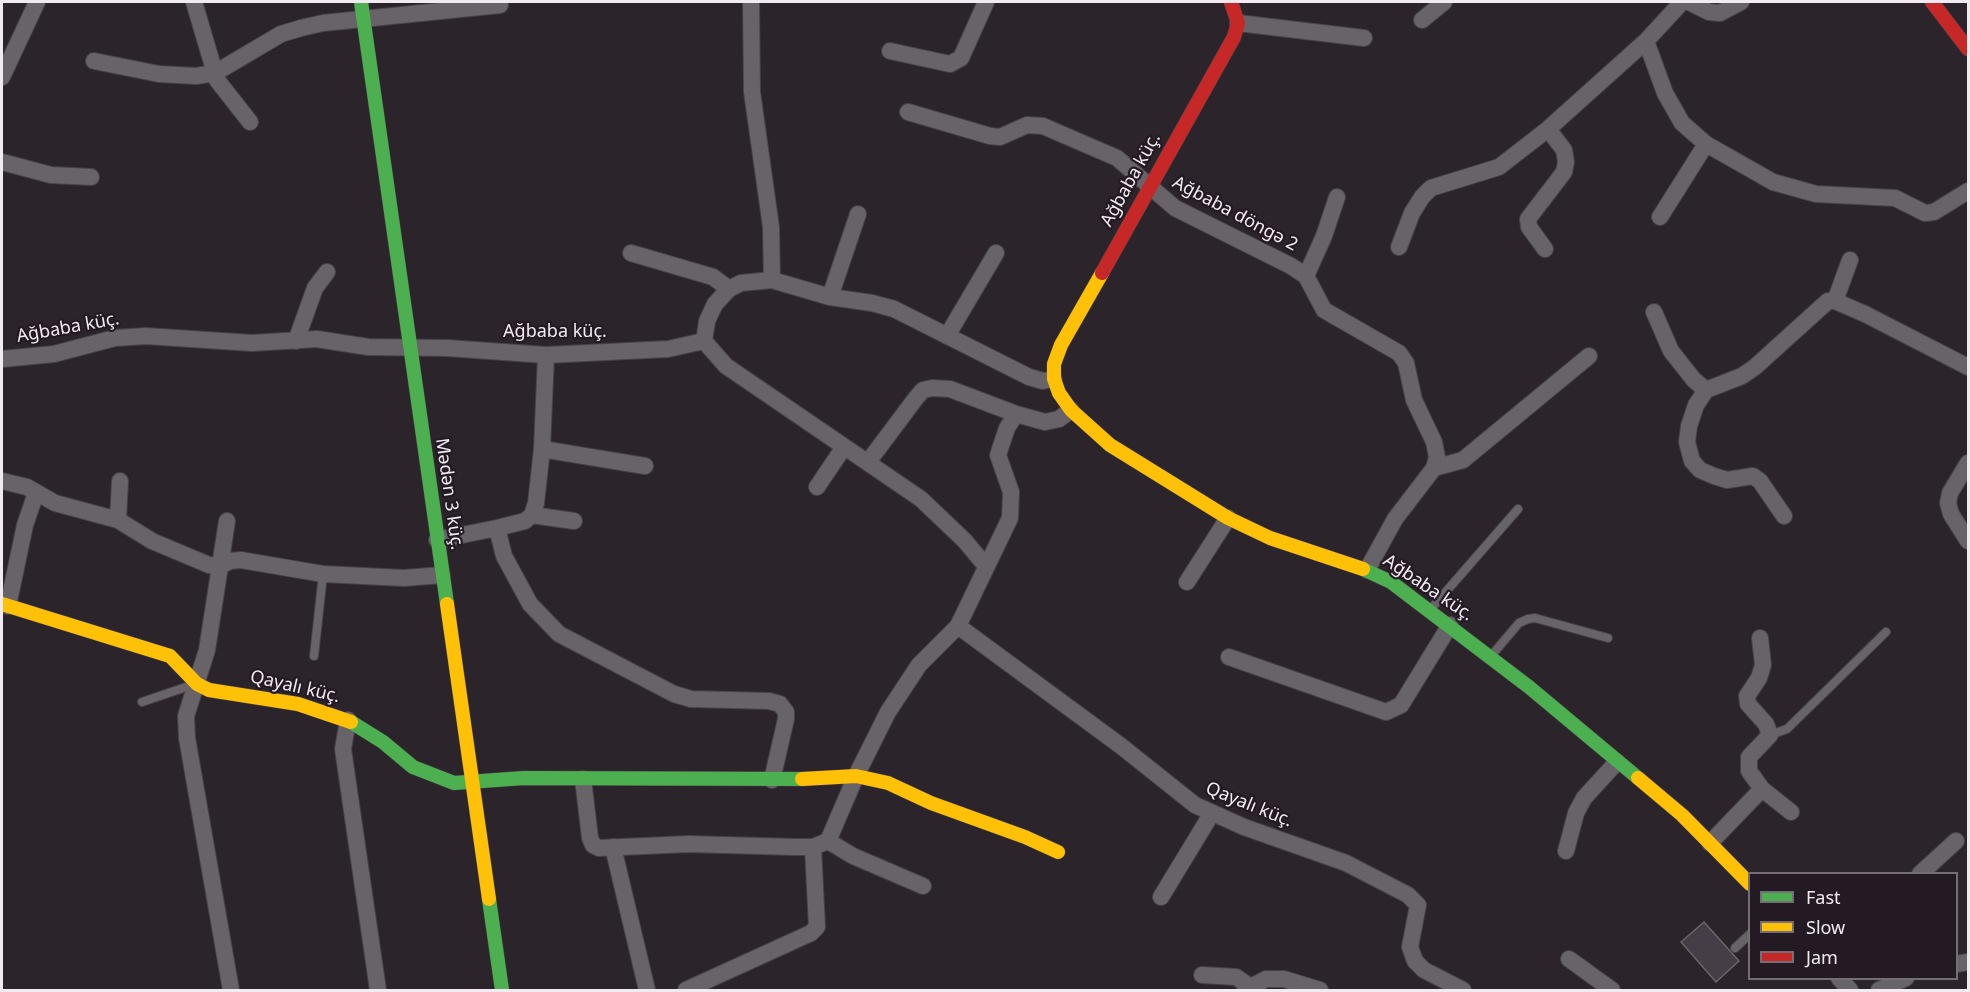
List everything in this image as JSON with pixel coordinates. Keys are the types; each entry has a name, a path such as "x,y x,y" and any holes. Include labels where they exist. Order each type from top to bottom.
{"street":[{"path":"2,77 37,2"},
{"path":"194,2 215,73 225,93 250,122"},
{"name":"Mədən 3 küç.","path":"361,2 502,990"},
{"path":"751,2 752,92 771,227 772,280"},
{"path":"890,51 950,64 961,58 986,2"},
{"path":"1231,2 1238,23 1364,38"},
{"path":"1422,20 1444,2"},
{"path":"1399,247 1412,213 1431,188 1499,167 1548,129 1646,41 1682,2"},
{"path":"1689,2 1709,12 1720,13 1741,2"},
{"path":"1932,2 1968,49"},
{"path":"94,61 170,75 196,76 215,73 281,34 322,23 500,5"},
{"name":"Ağbaba küç.","path":"1238,23 1234,37 1061,345 1054,364 1054,379 1059,393 1071,410 1128,458 1228,518 1270,538 1382,576 1430,610 1682,814 1748,883"},
{"path":"1646,41 1674,112 1682,123 1706,144 1773,182 1816,194 1895,198 1925,213 1934,212 1968,191"},
{"name":"Ağbaba döngə 2","path":"908,112 990,136 1000,136 1027,125 1043,126 1117,158 1175,208 1291,266 1306,276 1324,310 1399,353 1406,363 1414,400 1434,442 1437,458 1434,468"},
{"path":"1545,249 1529,227 1528,219 1564,172 1566,162 1564,150 1548,129"},
{"path":"1660,217 1706,144"},
{"path":"2,162 51,175 91,177"},
{"path":"1306,276 1324,236 1337,197"},
{"path":"830,297 858,214"},
{"path":"947,336 996,253"},
{"path":"630,254 713,277 729,289"},
{"path":"1835,301 1850,260"},
{"path":"296,341 315,288 327,272"},
{"path":"985,566 942,517 921,499 726,366 704,341 707,321 715,304 729,289 741,283 772,280 830,297 894,309 1029,378 1043,381 1054,379"},
{"path":"1784,516 1760,481 1753,477 1727,480 1700,470 1692,461 1687,442 1689,426 1696,405 1706,390 1755,367 1822,305 1835,301 1968,367"},
{"path":"1654,312 1671,351 1706,390"},
{"name":"Ağbaba küç.","path":"2,359 54,354 115,339 146,336 252,343 317,339 368,347 411,347 546,355 669,349 704,341"},
{"path":"437,540 497,528 525,520 532,515 536,503 542,449 546,355"},
{"path":"1367,570 1395,519 1434,468 1463,460 1589,356"},
{"path":"868,462 923,390 950,389 1016,414 1045,422 1059,419 1071,410"},
{"path":"686,990 811,933 818,927 820,844 888,712 919,665 958,626 1010,518 1011,492 998,455 1004,434 1016,414"},
{"path":"817,487 844,447"},
{"path":"542,449 645,466"},
{"path":"1968,463 1950,493 1948,503 1951,514 1968,541"},
{"path":"2,481 27,487 55,503 118,520 166,548 209,565 220,566 230,561 241,560 323,574 404,578 442,575"},
{"path":"118,520 120,481"},
{"path":"5,605 25,525 36,493"},
{"path":"532,515 574,521"},
{"path":"1187,582 1228,518"},
{"path":"227,521 207,650 197,684 188,704 187,738 231,990"},
{"path":"497,528 504,556 530,604 559,634 674,694 691,699 769,701 780,704 786,712 786,719 772,780"},
{"name":"Qayalı küç.","path":"5,605 170,656 197,684 220,692 298,704 348,720 428,775 454,783 524,778 772,780 856,776 888,783 931,803 1025,837 1058,852"},
{"path":"1229,657 1386,712 1401,705 1450,625"},
{"name":"Qayalı küç.","path":"958,626 1121,746 1176,791 1212,813 1346,863 1408,895 1418,904 1410,947 1415,961 1424,970 1463,990"},
{"path":"1760,638 1762,665 1759,678 1747,696 1748,704 1766,724 1770,735 1749,757 1749,771 1762,789 1791,812"},
{"path":"348,720 343,749 378,990"},
{"path":"1566,851 1576,813 1584,798 1617,762"},
{"path":"582,779 590,838 593,845 599,848 689,844 820,844 923,885"},
{"path":"1710,843 1762,789"},
{"path":"1161,897 1212,813"},
{"path":"1921,872 1956,841"},
{"path":"613,847 647,990"},
{"path":"1569,959 1612,990"},
{"path":"1202,975 1236,977 1247,988 1266,979 1284,979 1320,990"}],"lane":[{"path":"1430,610 1518,509"},
{"path":"314,656 323,574"},
{"path":"1490,657 1520,623 1528,619 1535,618 1608,638"},
{"path":"1770,735 1787,729 1886,632"},
{"path":"142,702 197,684"},
{"path":"1735,948 1748,935"}],"building":[{"path":"1704,922 1739,961 1716,982 1681,942"}],"traffic: fast":[{"path":"361,2 447,604"},
{"path":"1363,569 1391,582 1529,687 1638,778"},
{"path":"351,722 383,742 413,767 454,783 524,778 802,779"},
{"path":"489,899 502,990"}],"traffic: slow":[{"path":"1102,273 1061,345 1054,364 1054,379 1059,393 1071,410 1110,445 1228,518 1270,538 1363,569"},
{"path":"2,604 170,656 197,684 209,690 298,704 351,722"},
{"path":"447,604 489,899"},
{"path":"802,779 856,776 888,783 931,803 1025,837 1058,852"},
{"path":"1638,778 1682,815 1748,882"}],"traffic: jam":[{"path":"1102,273 1234,37 1238,23 1231,2"},
{"path":"1932,2 1968,49"}]}
